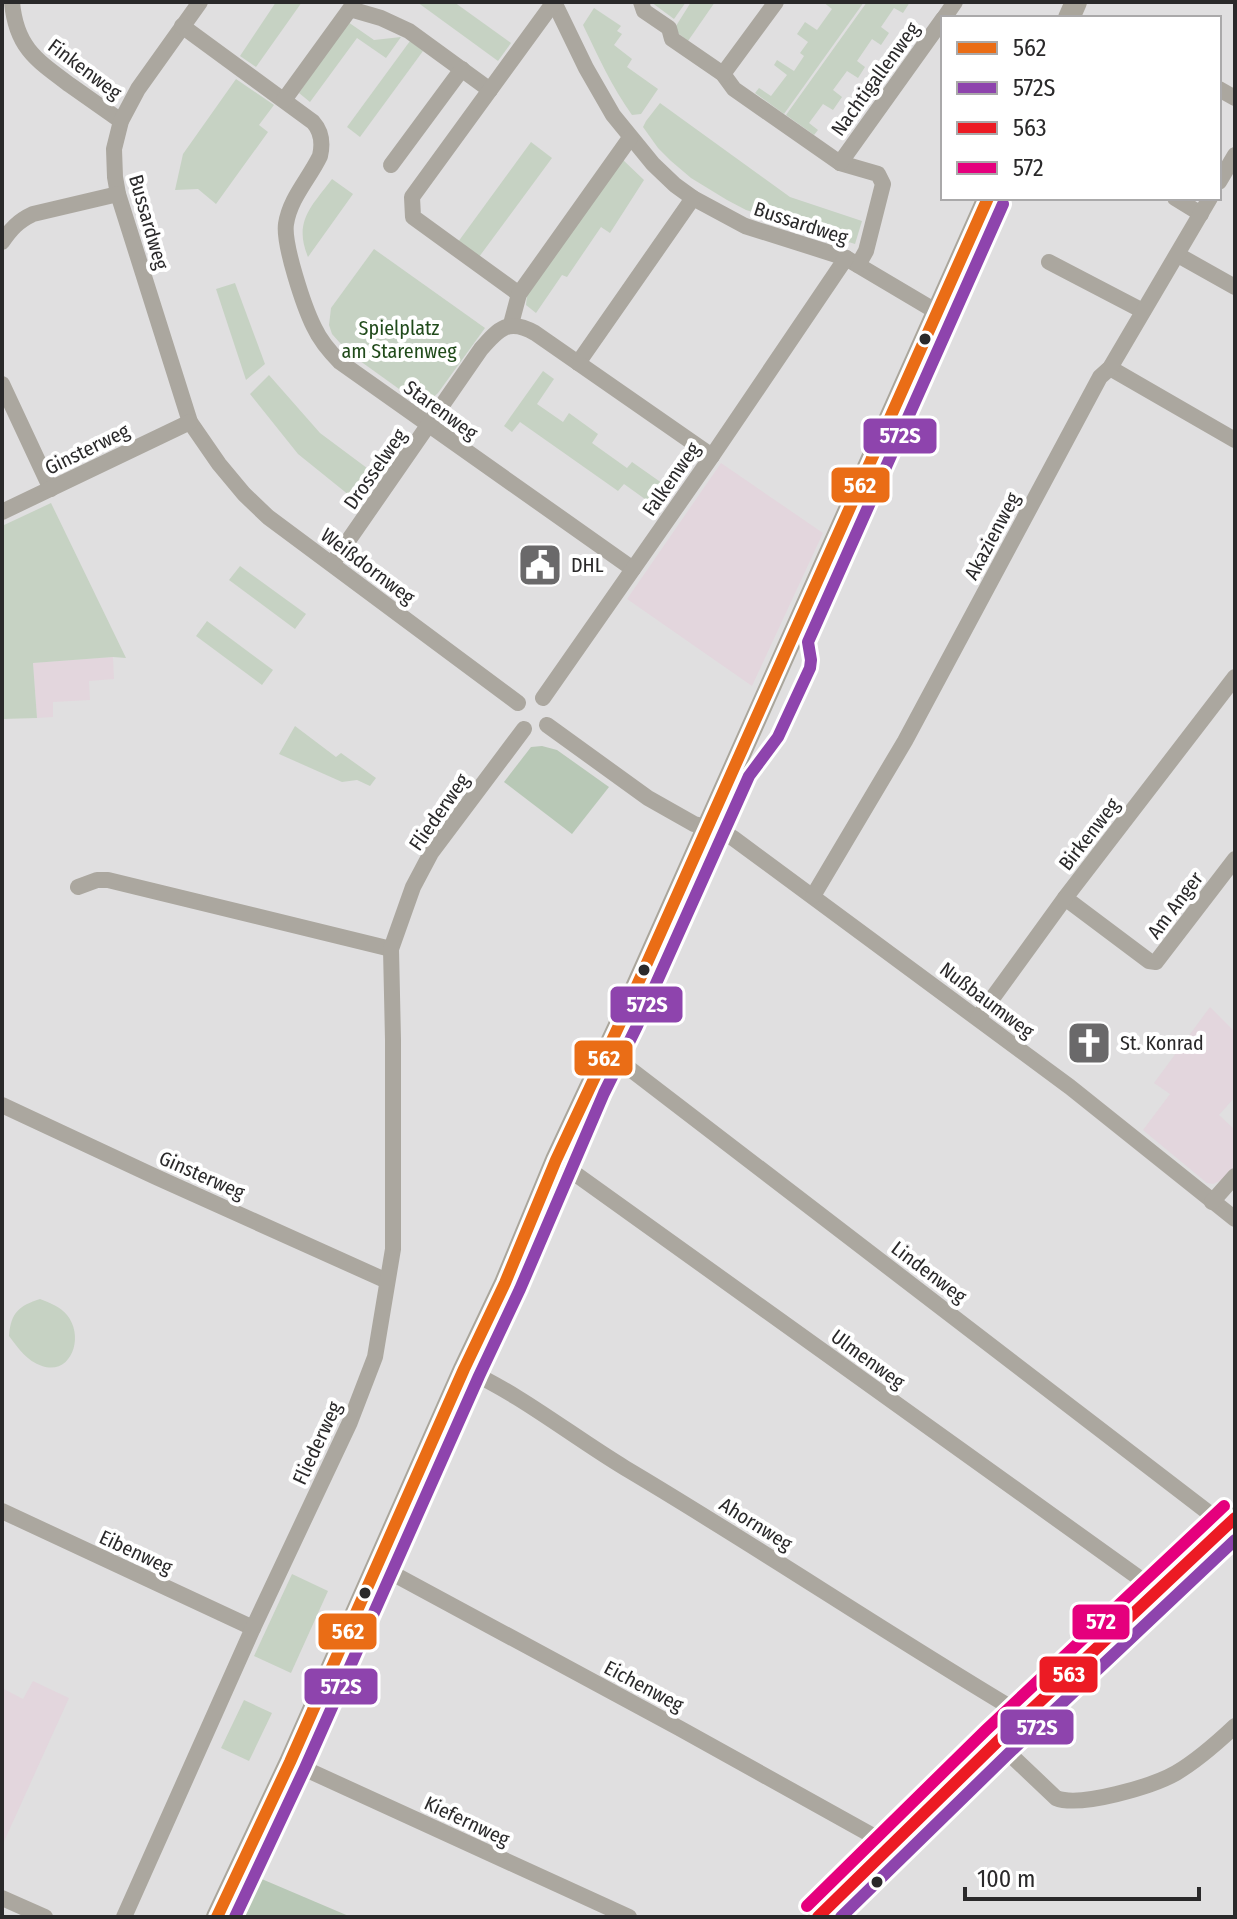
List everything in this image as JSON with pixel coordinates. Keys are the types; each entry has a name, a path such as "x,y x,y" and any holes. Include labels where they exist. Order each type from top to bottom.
{"street":[{"name":"Finkenweg","path":"12,2 17,29 37,61 121,121"},
{"name":"Bussardweg","path":"190,422 118,194 114,149 121,121 138,89 200,2"},
{"name":"Bussardweg","path":"554,2 599,92 630,138 662,174 693,198 745,226 852,261 937,312"},
{"path":"519,294 413,217 412,197 554,2"},
{"name":"Nachtigallenweg","path":"641,2 644,11 669,28 672,39 723,74 734,89 840,163 878,174 883,184 866,251 852,261"},
{"path":"723,74 776,2"},
{"path":"284,100 350,9 409,31 490,90"},
{"name":"Nachtigallenweg","path":"840,163 941,21"},
{"name":"Starenweg","path":"182,26 318,128 322,147 320,156 298,192 286,225 291,261 313,326 329,351 429,426 633,569"},
{"path":"391,165 462,69"},
{"path":"630,138 519,294 511,324 535,333 712,456"},
{"path":"1221,179 1235,155"},
{"path":"2,242 12,227 33,214 118,194"},
{"path":"578,363 693,198"},
{"path":"217,1917 505,1283 556,1160 987,200"},
{"path":"1178,200 1201,214"},
{"name":"Akazienweg","path":"813,896 905,741 1100,377 1110,368 1209,200"},
{"path":"1178,255 1235,287"},
{"name":"Falkenweg","path":"543,698 852,261"},
{"path":"1049,262 1143,311"},
{"name":"Drosselweg","path":"332,564 481,349 500,330 511,324"},
{"path":"1110,368 1235,440"},
{"path":"2,384 51,489"},
{"name":"Ginsterweg","path":"2,512 190,422"},
{"name":"Weißdornweg","path":"190,422 219,464 268,517 518,703"},
{"name":"Birkenweg","path":"978,1018 1065,898 1235,677"},
{"path":"530,696 543,698 551,710 547,725 534,732 524,729 517,720 518,703 530,696"},
{"path":"547,725 648,798 707,828"},
{"name":"Fliederweg","path":"124,1917 253,1628 350,1422 375,1357 393,1249 391,949 413,887 431,853 524,729"},
{"name":"Nußbaumweg","path":"707,828 722,831 733,838 978,1018 1235,1219"},
{"name":"Am Anger","path":"1065,898 1153,963 1235,859"},
{"path":"78,887 97,880 108,880 391,949"},
{"name":"Lindenweg","path":"605,1053 1231,1522"},
{"name":"Ginsterweg","path":"2,1105 387,1281"},
{"name":"Ulmenweg","path":"556,1160 1142,1580 1154,1594"},
{"path":"1212,1202 1235,1176"},
{"name":"Ahornweg","path":"464,1369 487,1379 1025,1716"},
{"name":"Eibenweg","path":"2,1511 253,1628"},
{"path":"818,1917 997,1742 1231,1522"},
{"name":"Eichenweg","path":"377,1565 679,1728 890,1847"},
{"path":"997,1742 1056,1798 1077,1802 1161,1781 1198,1758 1235,1726"},
{"name":"Kiefernweg","path":"290,1762 629,1917"},
{"path":"2,1898 45,1917"}],"shaded area":[{"path":"721,463 823,533 752,686 627,599"},
{"path":"113,657 114,679 89,681 90,700 53,702 53,717 37,718 33,663"},
{"path":"1210,1007 1235,1032 1235,1097 1219,1115 1235,1130 1235,1166 1222,1180 1213,1184 1207,1183 1143,1130 1170,1094 1154,1083"},
{"path":"33,1681 69,1698 2,1846 2,1688 23,1699"}],"green space":[{"path":"276,2 302,2 256,67 240,56"},
{"path":"417,2 454,2 511,43 498,61"},
{"path":"651,2 686,2 674,19"},
{"path":"691,2 715,2 688,41 678,33 676,26"},
{"path":"823,2 864,2 784,114 755,93 759,88 771,96 787,75 774,65 777,60 794,71 804,56 800,53 808,42 797,34 805,22 817,30 832,9"},
{"path":"867,2 910,2 903,13 894,8 881,27 889,33 881,45 872,39 857,61 865,67 858,78 847,71 833,90 842,97 833,110 823,104 809,123 818,130 814,135 786,115"},
{"path":"594,8 621,26 617,31 622,34 614,45 632,59 627,67 658,89 641,114 632,115 583,25"},
{"path":"348,22 374,40 401,37 386,58 357,38 310,102 299,93"},
{"path":"410,41 423,51 360,137 347,127"},
{"path":"236,79 274,105 259,125 268,132 216,204 198,189 175,190 183,154"},
{"path":"660,103 790,197 862,221 855,244 746,210 691,178 658,148 643,127"},
{"path":"531,142 552,158 479,257 458,242"},
{"path":"622,159 644,180 610,233 601,227 567,277 562,275 536,313 526,305 527,295"},
{"path":"332,179 353,194 308,257 304,244 304,224 312,206"},
{"name":"Spielplatz am Starenweg","path":"374,249 485,328 438,393 424,401 413,399 349,353 332,334 329,325 331,308"},
{"path":"235,283 265,364 246,380 216,289"},
{"path":"543,371 554,379 537,404 563,422 569,413 598,434 592,443 627,468 632,462 669,488 656,507 624,484 618,491 520,422 512,432 504,426"},
{"path":"269,375 320,433 379,477 360,504 298,454 250,394"},
{"path":"51,503 126,658 33,663 37,718 2,719 2,526"},
{"path":"240,566 306,614 295,629 229,580"},
{"path":"207,621 273,670 262,685 196,636"},
{"path":"295,726 336,757 341,753 376,778 370,786 357,780 342,782 279,754"},
{"path":"531,747 557,750 609,787 572,834 504,782"},
{"path":"40,1299 65,1312 75,1334 75,1343 67,1360 52,1368 32,1361 9,1336 17,1311"},
{"path":"292,1574 328,1591 291,1673 254,1656"},
{"path":"244,1700 272,1713 249,1761 221,1748"},
{"path":"257,1877 351,1917 240,1917"}],"transit line":[{"name":"562","path":"217,1917 505,1283 556,1160 622,1019 987,200"},
{"name":"572S","path":"235,1917 305,1768 520,1289 604,1093 749,776 778,737 810,668 808,642 1003,204"},
{"name":"572","path":"807,1906 986,1730 1224,1506"},
{"name":"563","path":"818,1917 997,1742 1235,1518"},
{"name":"572S","path":"841,1917 1235,1540"}],"place":[{"name":"DHL","path":"540,565"},
{"name":"St. Konrad","path":"1089,1043"}]}
